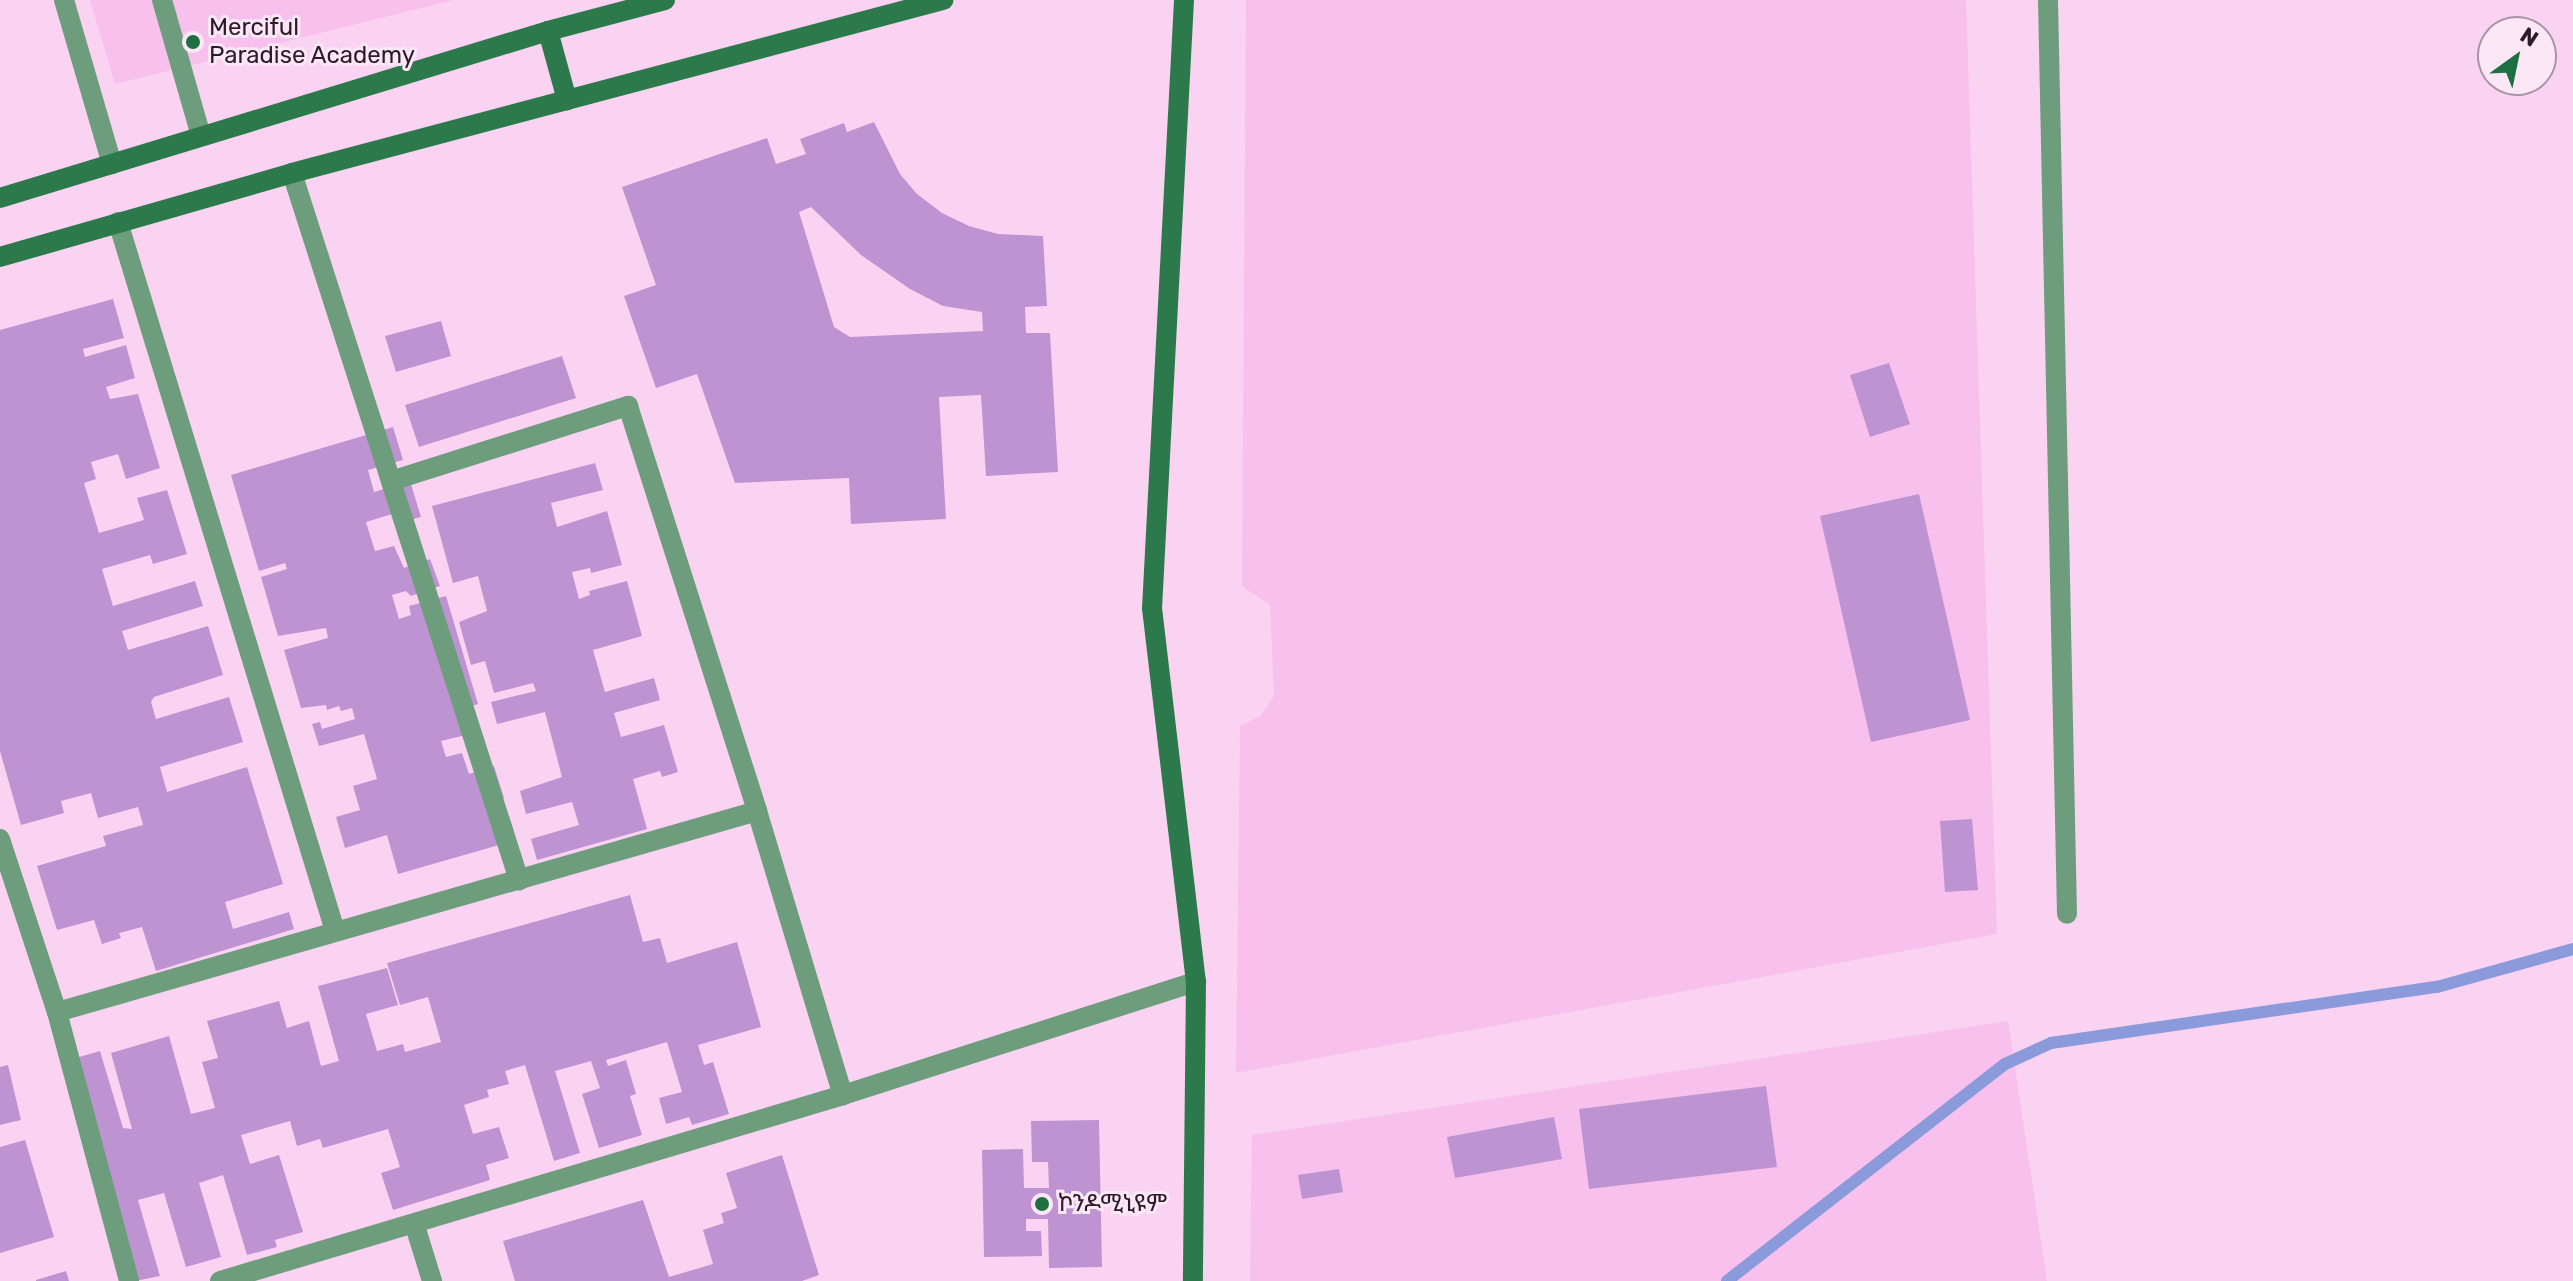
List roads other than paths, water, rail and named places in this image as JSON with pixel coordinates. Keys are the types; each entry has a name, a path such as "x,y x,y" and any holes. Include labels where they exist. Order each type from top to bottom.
{"street":[{"path":"64,0 112,164"},
{"path":"162,0 201,136"},
{"path":"0,198 548,31 665,0"},
{"path":"0,257 292,173 943,0"},
{"path":"1184,0 1152,608 1196,982 1193,1281"},
{"path":"2048,0 2067,914"},
{"path":"548,31 567,100"},
{"path":"292,173 519,880"},
{"path":"118,222 335,931"},
{"path":"391,481 628,406 757,811 843,1095"},
{"path":"57,1012 757,811"},
{"path":"0,839 57,1012 129,1281"},
{"path":"220,1281 415,1226 843,1095 1196,982"},
{"path":"415,1226 432,1281"}],"waterway":[{"path":"1727,1281 2005,1064 2051,1043 2437,987 2573,949"}],"place":[{"name":"Merciful Paradise Academy","path":"193,42"},
{"name":"ኮንዶሚኒዩም","path":"1042,1204"}]}
